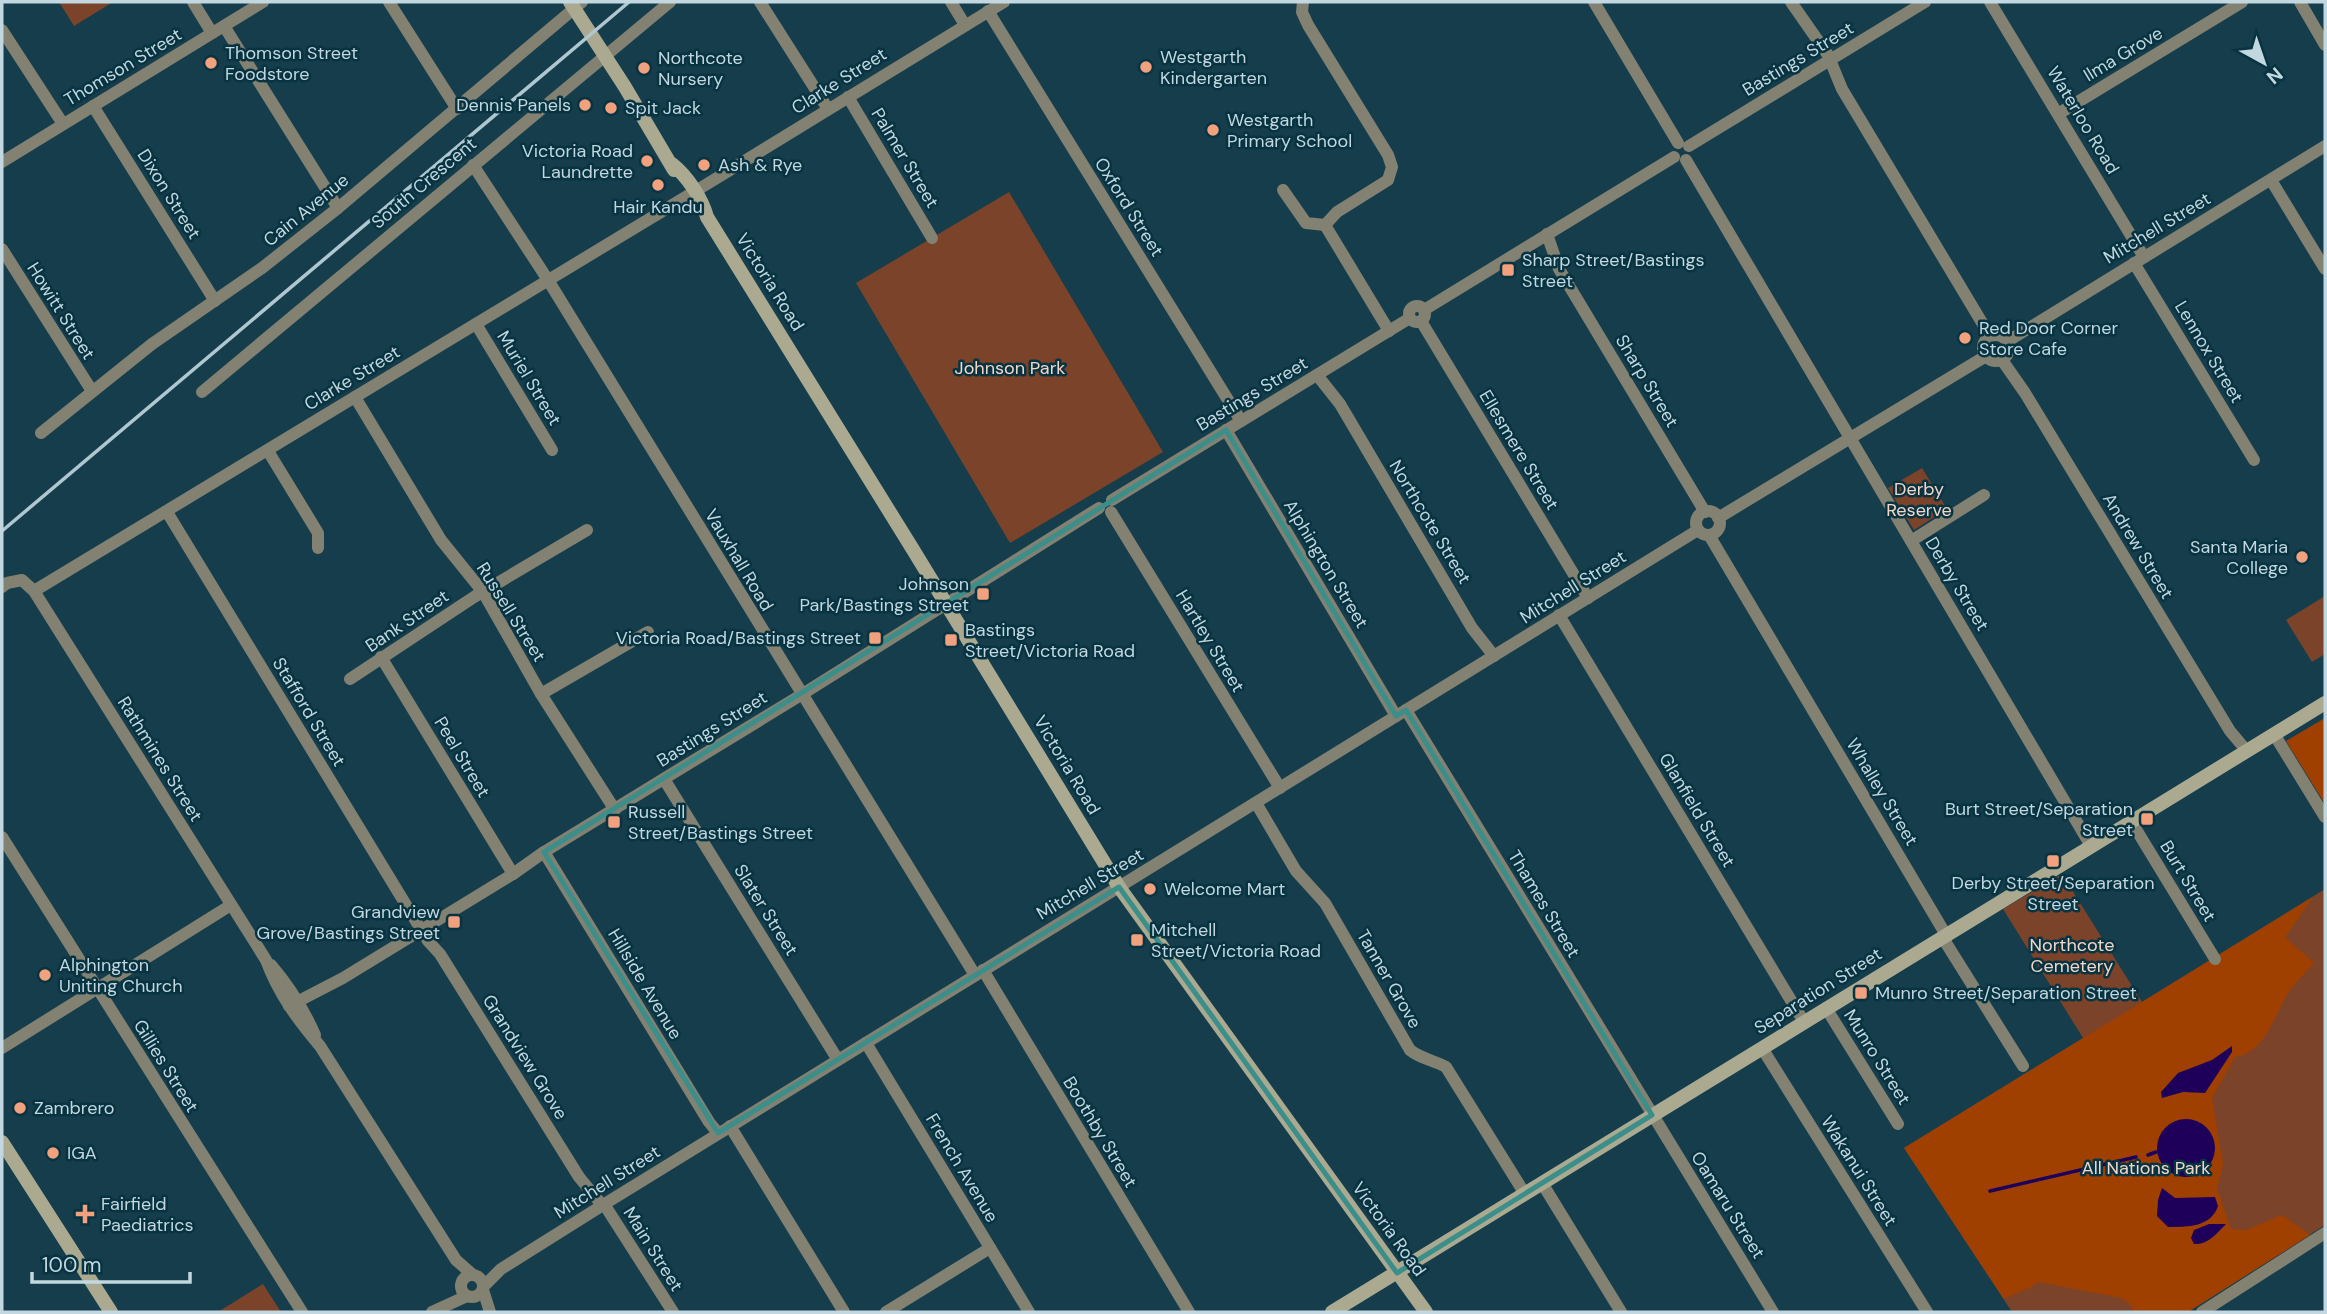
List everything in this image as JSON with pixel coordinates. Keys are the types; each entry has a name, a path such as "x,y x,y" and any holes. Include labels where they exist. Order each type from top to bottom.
{"street":[{"path":"193,2 218,29 338,208"},
{"name":"Thomson Street","path":"2,162 263,2"},
{"path":"389,2 457,109"},
{"name":"South Crescent","path":"202,392 670,2"},
{"path":"760,2 828,109"},
{"path":"950,2 965,25"},
{"name":"Clarke Street","path":"34,591 692,194 1003,2"},
{"path":"1303,2 1302,12 1308,25 1388,155 1392,167 1388,180 1337,212 1325,225"},
{"path":"1594,2 1684,144 1673,148 1680,158"},
{"path":"1791,2 1990,336"},
{"name":"Bastings Street","path":"1684,144 1925,2"},
{"name":"Waterloo Road","path":"1990,2 2058,114 2139,260"},
{"name":"Ilma Grove","path":"2058,114 2242,2"},
{"path":"2300,2 2325,45"},
{"name":"Cain Avenue","path":"41,433 162,337 262,268 338,208 457,109 576,4"},
{"name":"Victoria Road","path":"576,4 604,56 672,164 676,176 692,194 698,210 707,217 1119,887 1426,1312"},
{"name":"Oxford Street","path":"988,11 1241,421"},
{"path":"2,30 63,124"},
{"name":"Palmer Street","path":"848,97 932,238"},
{"name":"Dixon Street","path":"93,106 215,301"},
{"name":"Mitchell Street","path":"2008,341 2325,146"},
{"name":"Bastings Street","path":"296,1008 946,603 1107,507 1226,430 1418,316 1547,234 1680,158"},
{"name":"Derby Street","path":"1680,158 1850,437 2091,846"},
{"name":"Vauxhall Road","path":"473,165 548,280 801,695 979,972"},
{"path":"2271,180 2325,269"},
{"path":"1283,190 1306,223 1325,225"},
{"path":"1325,225 1389,331"},
{"name":"Sharp Street","path":"1547,234 1559,269 1704,512"},
{"name":"Sharp Street","path":"1533,243 1559,269"},
{"name":"Howitt Street","path":"2,249 92,391"},
{"name":"Lennox Street","path":"2139,260 2253,460"},
{"name":"Ellesmere Street","path":"1418,316 1588,598"},
{"name":"Muriel Street","path":"476,324 552,450"},
{"path":"1999,334 2008,341 2010,351 2002,360 1993,360 1986,356 1983,347 1990,336 1999,334"},
{"path":"1718,518 1986,356"},
{"name":"Andrew Street","path":"2002,360 2025,393 2230,731 2246,750"},
{"name":"Northcote Street","path":"1321,372 1472,628 1494,656"},
{"name":"Russell Street","path":"355,397 441,540 483,592 541,694 615,810"},
{"name":"Alphington Street","path":"1226,430 1401,713"},
{"path":"268,451 318,533 318,548"},
{"path":"1911,541 1984,495"},
{"name":"Hartley Street","path":"1107,507 1280,788"},
{"name":"Stafford Street","path":"167,512 424,928"},
{"path":"1704,512 1713,513 1718,518 1717,530 1704,533 1696,521 1704,512"},
{"name":"Bank Street","path":"350,679 483,592 587,530"},
{"name":"Mitchell Street","path":"438,1309 600,1206 1559,615 1704,533"},
{"name":"Whalley Street","path":"1704,533 1946,935 1945,941 2023,1066"},
{"name":"Rathmines Street","path":"2,587 7,583 22,580 34,591 266,960 275,984 296,1008 489,1312"},
{"name":"Glanfield Street","path":"1559,615 1804,1022"},
{"path":"541,694 648,632"},
{"name":"Peel Street","path":"381,657 513,874"},
{"name":"Separation Street","path":"1332,1312 2325,703"},
{"name":"Thames Street","path":"1401,713 1652,1115"},
{"path":"2274,734 2325,817"},
{"name":"Slater Street","path":"664,779 838,1060"},
{"name":"Tanner Grove","path":"1256,803 1296,870 1325,903 1410,1051 1446,1067 1525,1194"},
{"name":"Burt Street","path":"2131,821 2215,959"},
{"name":"Gillies Street","path":"2,837 302,1312"},
{"name":"Hillside Avenue","path":"544,852 701,1110 724,1130 844,1312"},
{"path":"2,1048 231,905"},
{"name":"Grandview Grove","path":"424,928 579,1177 600,1206"},
{"name":"Boothby Street","path":"979,972 1189,1312"},
{"name":"Munro Street","path":"1826,1008 1898,1124"},
{"name":"French Avenue","path":"866,1043 1029,1312"},
{"name":"Wakanui Street","path":"1762,1048 1927,1312"},
{"name":"Oamaru Street","path":"1652,1115 1773,1312"},
{"path":"2,1142 111,1312"},
{"path":"1542,1183 1621,1312"},
{"name":"Main Street","path":"600,1206 673,1312"},
{"path":"2202,1312 2325,1233"},
{"path":"886,1312 990,1248"}],"highlighted area":[{"path":"1226,430 1396,716 1406,710 1652,1115 1397,1273 1119,887 718,1133 544,852"}],"green space":[{"path":"59,2 113,2 74,26"},
{"name":"Johnson Park","path":"1009,192 1163,452 1010,543 856,283"},
{"name":"Derby Reserve","path":"1922,468 1947,509 1914,530 1888,488"},
{"path":"2325,596 2325,654 2312,662 2286,620"},
{"path":"2325,718 2325,804 2286,741"},
{"name":"All Nations Park","path":"2062,874 2142,1002 2325,889 2325,1225 2188,1312 2012,1312 1904,1148 2083,1038 2003,909"},
{"name":"All Nations Park","path":"2313,897 2285,937 2314,963 2289,992 2261,1042 2254,1049 2235,1057 2212,1098 2223,1164 2217,1188 2231,1229 2246,1230 2282,1215 2310,1235 2188,1312 2134,1312 2130,1304 2121,1298 2038,1282 2004,1299 1904,1148"},
{"path":"263,1284 281,1312 218,1312"}],"shaded area":[{"path":"2232,1046 2232,1052 2205,1093 2183,1092 2162,1098 2161,1092 2178,1073 2212,1060"},
{"path":"2180,1119 2192,1119 2207,1127 2215,1142 2215,1154 2207,1169 2192,1177 2180,1177 2165,1169 2157,1154 2157,1142 2165,1127"},
{"path":"2162,1188 2175,1198 2215,1197 2218,1206 2215,1213 2204,1222 2191,1226 2168,1227 2157,1216"},
{"path":"2209,1224 2226,1224 2208,1240 2194,1244 2191,1238 2194,1230"}],"waterway":[{"path":"2148,1155 2156,1152"},
{"path":"1990,1191 2136,1157"}],"railway":[{"path":"2,531 629,2"}],"place":[{"name":"Thomson Street Foodstore","path":"211,63"},
{"name":"Westgarth Kindergarten","path":"1146,67"},
{"name":"Northcote Nursery","path":"644,68"},
{"name":"Dennis Panels","path":"585,105"},
{"name":"Spit Jack","path":"611,108"},
{"name":"Westgarth Primary School","path":"1213,130"},
{"name":"Victoria Road Laundrette","path":"647,161"},
{"name":"Ash & Rye","path":"704,165"},
{"name":"Hair Kandu","path":"658,185"},
{"name":"Sharp Street/Bastings Street","path":"1508,270"},
{"name":"Red Door Corner Store Cafe","path":"1965,338"},
{"name":"Santa Maria College","path":"2302,557"},
{"name":"Johnson Park/Bastings Street","path":"983,594"},
{"name":"Victoria Road/Bastings Street","path":"875,638"},
{"name":"Bastings Street/Victoria Road","path":"951,640"},
{"name":"Burt Street/Separation Street","path":"2147,819"},
{"name":"Russell Street/Bastings Street","path":"614,822"},
{"name":"Derby Street/Separation Street","path":"2053,861"},
{"name":"Welcome Mart","path":"1150,889"},
{"name":"Grandview Grove/Bastings Street","path":"454,922"},
{"name":"Mitchell Street/Victoria Road","path":"1137,940"},
{"name":"Alphington Uniting Church","path":"45,975"},
{"name":"Munro Street/Separation Street","path":"1861,993"},
{"name":"Zambrero","path":"20,1108"},
{"name":"IGA","path":"53,1153"},
{"name":"Fairfield Paediatrics","path":"85,1214"}],"park label":[{"name":"Northcote Cemetery","path":"2072,955"}]}
